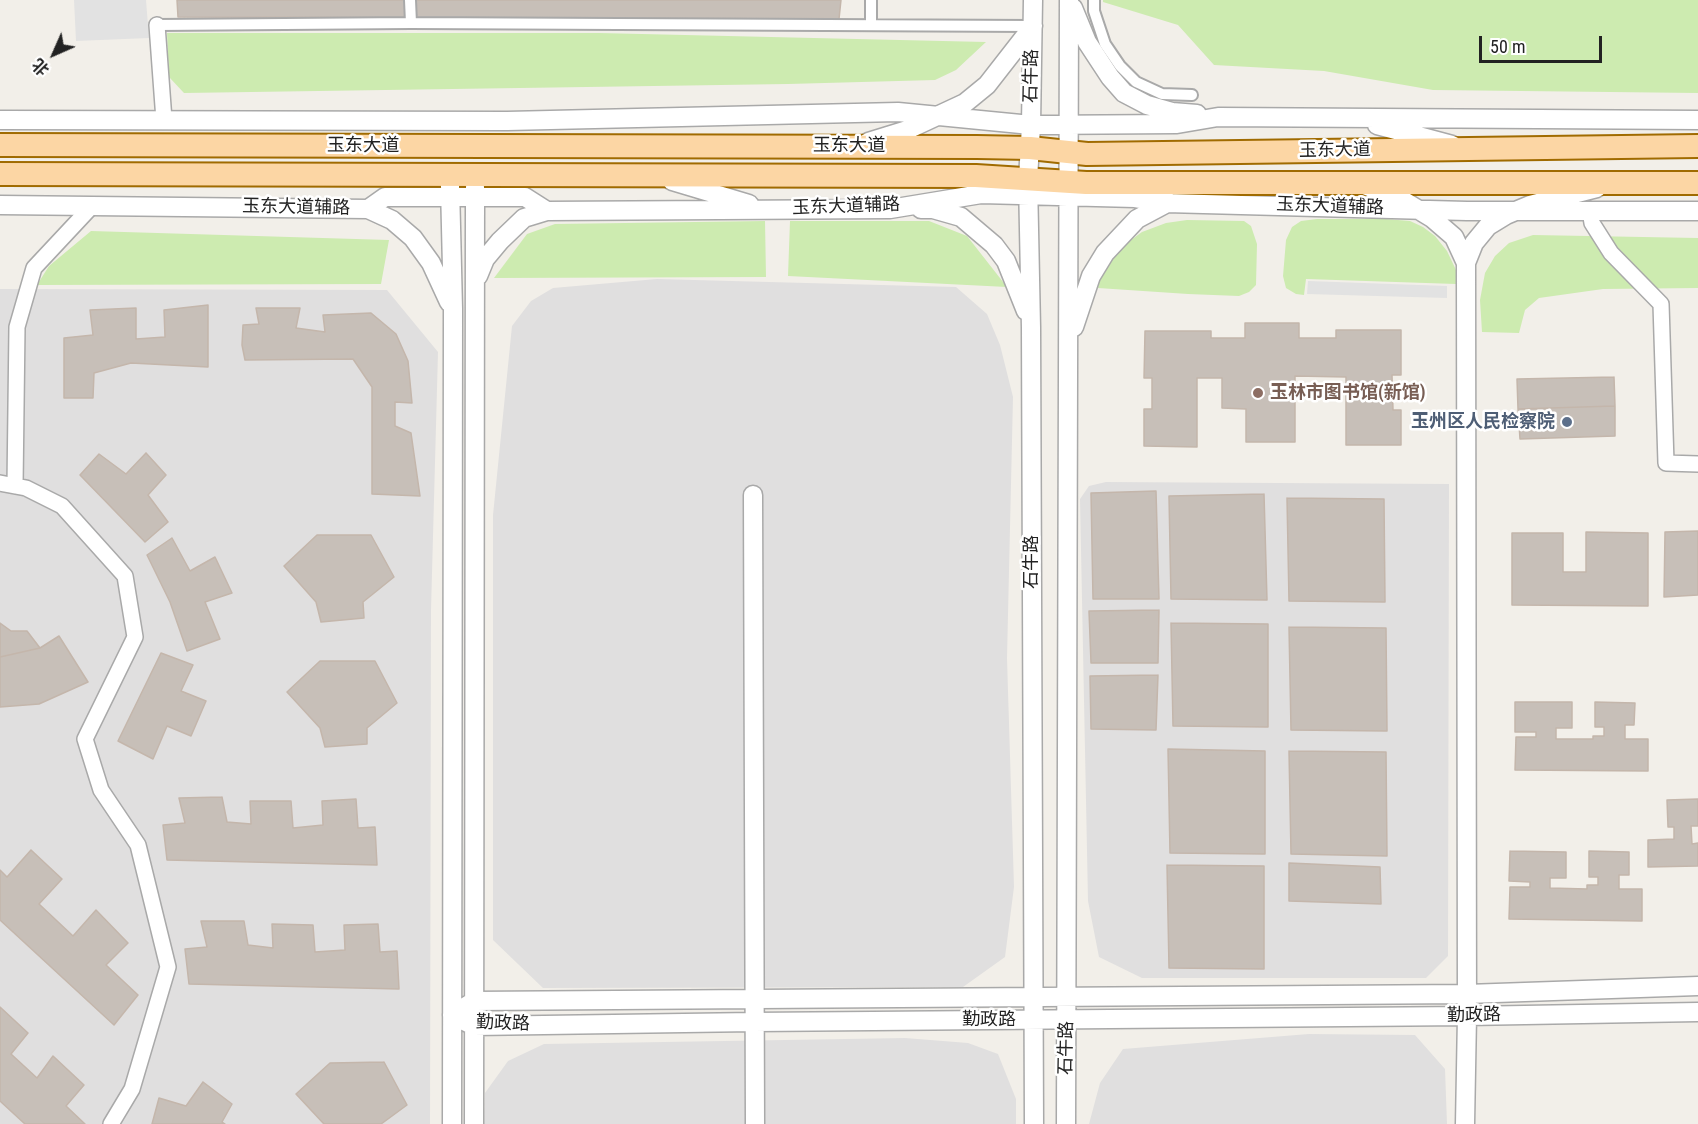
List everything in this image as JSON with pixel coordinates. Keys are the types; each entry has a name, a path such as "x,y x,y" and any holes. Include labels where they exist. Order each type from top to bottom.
{"main road":[{"name":"玉东大道","path":"0,145 854,146 1030,148 1087,154 1698,146"},
{"path":"854,146 881,150 887,155 888,160 885,169 854,175"},
{"name":"玉东大道","path":"0,174 450,186 650,175 976,176 1028,188 1068,189 1241,183 1698,183"}],"street":[{"path":"410,0 411,23"},
{"path":"871,0 872,25"},
{"name":"石牛路","path":"1033,0 1028,188 1031,328 1034,1124"},
{"path":"1069,0 1087,42 1110,77 1124,93 1147,105 1172,112 1218,117 1350,122 1403,131 1468,149"},
{"name":"石牛路","path":"1066,1124 1069,0"},
{"path":"1095,0 1094,11 1105,44 1120,66 1136,82 1162,94 1192,95"},
{"path":"164,120 157,25 411,23 1033,26"},
{"path":"854,146 907,130 965,103 987,86 1033,26"},
{"path":"0,120 507,121 898,112 1031,125 1177,124 1218,117 1698,120"},
{"path":"650,175 753,204 933,209 961,217 994,245 1006,261 1031,328"},
{"path":"1068,352 1078,310 1091,276 1105,253 1137,219 1166,203 1241,183"},
{"path":"1359,183 1404,201 1432,218 1454,237 1466,263"},
{"path":"1547,183 1624,211"},
{"path":"1465,1124 1467,1016 1466,263 1474,243 1488,226 1515,211 1614,183"},
{"path":"450,186 453,309 452,1124"},
{"name":"玉东大道辅路","path":"0,205 368,209 385,197 450,186"},
{"path":"474,1124 475,186"},
{"name":"玉东大道辅路","path":"475,186 525,197 547,210 890,209 1028,188"},
{"name":"玉东大道辅路","path":"1068,189 1166,203 1418,210 1698,211"},
{"path":"92,206 34,268 17,327 8,485 26,488 62,506 125,576 135,637 85,739 101,790 138,844 168,967 132,1089 111,1124"},
{"path":"368,209 392,220 413,238 430,262 453,309"},
{"path":"475,283 485,259 500,241 524,218 547,210"},
{"path":"1590,211 1592,224 1611,253 1661,304 1666,463 1698,464"},
{"path":"753,495 755,1124"},
{"name":"勤政路","path":"452,1015 474,1001 1467,994 1698,986"},
{"name":"勤政路","path":"452,1015 474,1026 1467,1016 1698,1011"}],"shaded area":[{"path":"74,0 146,0 149,38 76,41"},
{"path":"657,279 956,287 987,314 1000,345 1013,397 1007,658 1014,887 1005,957 963,987 543,988 493,940 493,515 512,326 531,301 553,288"},
{"path":"1308,281 1447,286 1447,298 1307,294"},
{"path":"0,289 387,290 438,352 431,610 430,1124 0,1124"},
{"path":"1106,482 1449,484 1448,956 1426,978 1142,978 1099,957 1088,901 1080,499 1089,486"},
{"path":"1309,1034 1415,1035 1445,1069 1447,1124 1089,1124 1100,1083 1123,1049"},
{"path":"905,1038 968,1043 998,1054 1016,1099 1016,1124 484,1124 485,1093 508,1061 544,1044"}],"green space":[{"path":"1103,0 1698,0 1698,93 1433,90 1324,71 1214,65 1178,25 1103,2"},
{"path":"167,33 599,33 986,42 956,70 935,80 184,93 169,77"},
{"path":"1386,219 1410,221 1423,227 1435,236 1447,251 1456,270 1456,284 1306,279 1304,295 1296,294 1286,288 1283,276 1286,240 1292,227 1301,221"},
{"path":"1187,220 1244,221 1251,226 1257,244 1256,285 1249,292 1239,296 1098,288 1099,278 1116,251 1142,232 1166,223"},
{"path":"765,221 766,277 494,278 527,234 555,224"},
{"path":"790,221 929,221 967,236 1007,287 788,276"},
{"path":"91,231 389,240 381,284 37,285 49,266"},
{"path":"1533,235 1698,238 1698,288 1603,289 1539,298 1525,310 1519,333 1482,332 1480,300 1485,273 1495,256 1509,243"}],"building":[{"path":"177,0 841,0 839,19 178,17"},
{"path":"208,305 208,367 131,363 94,373 93,398 64,398 64,338 93,335 90,310 136,308 136,339 165,337 164,310"},
{"path":"256,308 300,308 296,328 325,332 323,315 371,313 396,334 408,361 412,403 395,402 395,426 411,433 420,496 372,494 372,387 353,359 245,360 242,345 243,325 259,324"},
{"name":"玉林市图书馆(新馆)","path":"1245,323 1299,323 1299,338 1336,338 1336,330 1401,330 1401,375 1392,375 1393,410 1401,410 1401,445 1346,445 1346,377 1295,376 1295,442 1246,442 1246,409 1222,408 1222,378 1197,378 1197,447 1144,446 1144,409 1152,409 1152,378 1144,378 1145,331 1211,331 1211,338 1245,338"},
{"path":"1614,377 1615,406 1518,409 1517,379"},
{"name":"玉州区人民检察院","path":"1615,406 1615,436 1520,439 1518,409"},
{"path":"146,453 166,475 148,495 168,522 145,542 80,475 99,454 126,474"},
{"path":"1156,491 1159,599 1093,599 1091,493"},
{"path":"1264,494 1267,600 1171,599 1169,496"},
{"path":"1287,498 1384,499 1385,602 1289,601"},
{"path":"1698,531 1698,595 1664,597 1665,532"},
{"path":"1586,532 1648,533 1648,606 1512,605 1512,533 1563,533 1563,572 1586,572"},
{"path":"317,535 371,535 394,577 363,602 364,618 321,622 316,602 284,566"},
{"path":"172,538 190,571 215,557 232,593 205,602 220,639 187,651 170,602 147,555"},
{"path":"1159,610 1158,663 1091,663 1089,611"},
{"path":"0,623 11,631 27,631 40,648 0,657"},
{"path":"1171,623 1268,624 1268,727 1173,726"},
{"path":"1289,627 1386,628 1387,731 1291,730"},
{"path":"59,636 88,682 39,704 0,707 0,657 40,648"},
{"path":"161,653 193,665 181,691 206,701 191,736 167,726 153,759 118,741"},
{"path":"320,661 375,661 397,703 367,728 367,744 325,747 320,728 287,692"},
{"path":"1158,675 1156,730 1091,729 1090,676"},
{"path":"1515,702 1572,702 1572,728 1556,728 1556,739 1593,739 1593,736 1604,736 1604,727 1595,727 1595,702 1635,703 1634,725 1625,725 1625,739 1648,739 1648,771 1515,770 1516,737 1536,737 1536,732 1515,732"},
{"path":"1168,749 1265,751 1265,854 1170,853"},
{"path":"1289,751 1386,752 1387,856 1291,854"},
{"path":"222,797 227,822 251,824 250,801 291,801 293,828 323,825 322,801 356,799 358,828 375,827 377,865 167,860 163,825 185,823 179,798"},
{"path":"1698,799 1698,826 1691,826 1692,844 1698,843 1698,866 1648,867 1648,840 1674,839 1674,827 1668,827 1667,800"},
{"path":"31,850 62,879 39,904 73,936 96,910 128,943 106,965 138,995 114,1025 0,920 0,870 7,877"},
{"path":"1510,851 1566,852 1566,878 1550,878 1550,888 1587,889 1587,885 1598,885 1598,877 1589,877 1589,851 1629,852 1629,875 1619,875 1619,889 1642,889 1642,921 1509,919 1510,887 1530,887 1530,882 1509,881"},
{"path":"1289,863 1380,867 1381,904 1289,901"},
{"path":"1167,865 1264,866 1264,969 1169,968"},
{"path":"201,921 244,921 248,945 273,948 272,924 313,925 315,952 345,950 344,925 378,924 380,952 397,951 399,989 189,984 185,949 207,947"},
{"path":"0,1007 28,1033 11,1054 37,1078 53,1056 84,1085 66,1106 85,1124 25,1124 0,1101"},
{"path":"384,1062 407,1105 381,1124 324,1124 296,1094 330,1063"},
{"path":"203,1082 232,1104 222,1122 225,1124 152,1124 159,1098 186,1106"}],"place":[{"name":"玉林市图书馆(新馆)","path":"1258,393"},
{"name":"玉州区人民检察院","path":"1567,422"}]}
